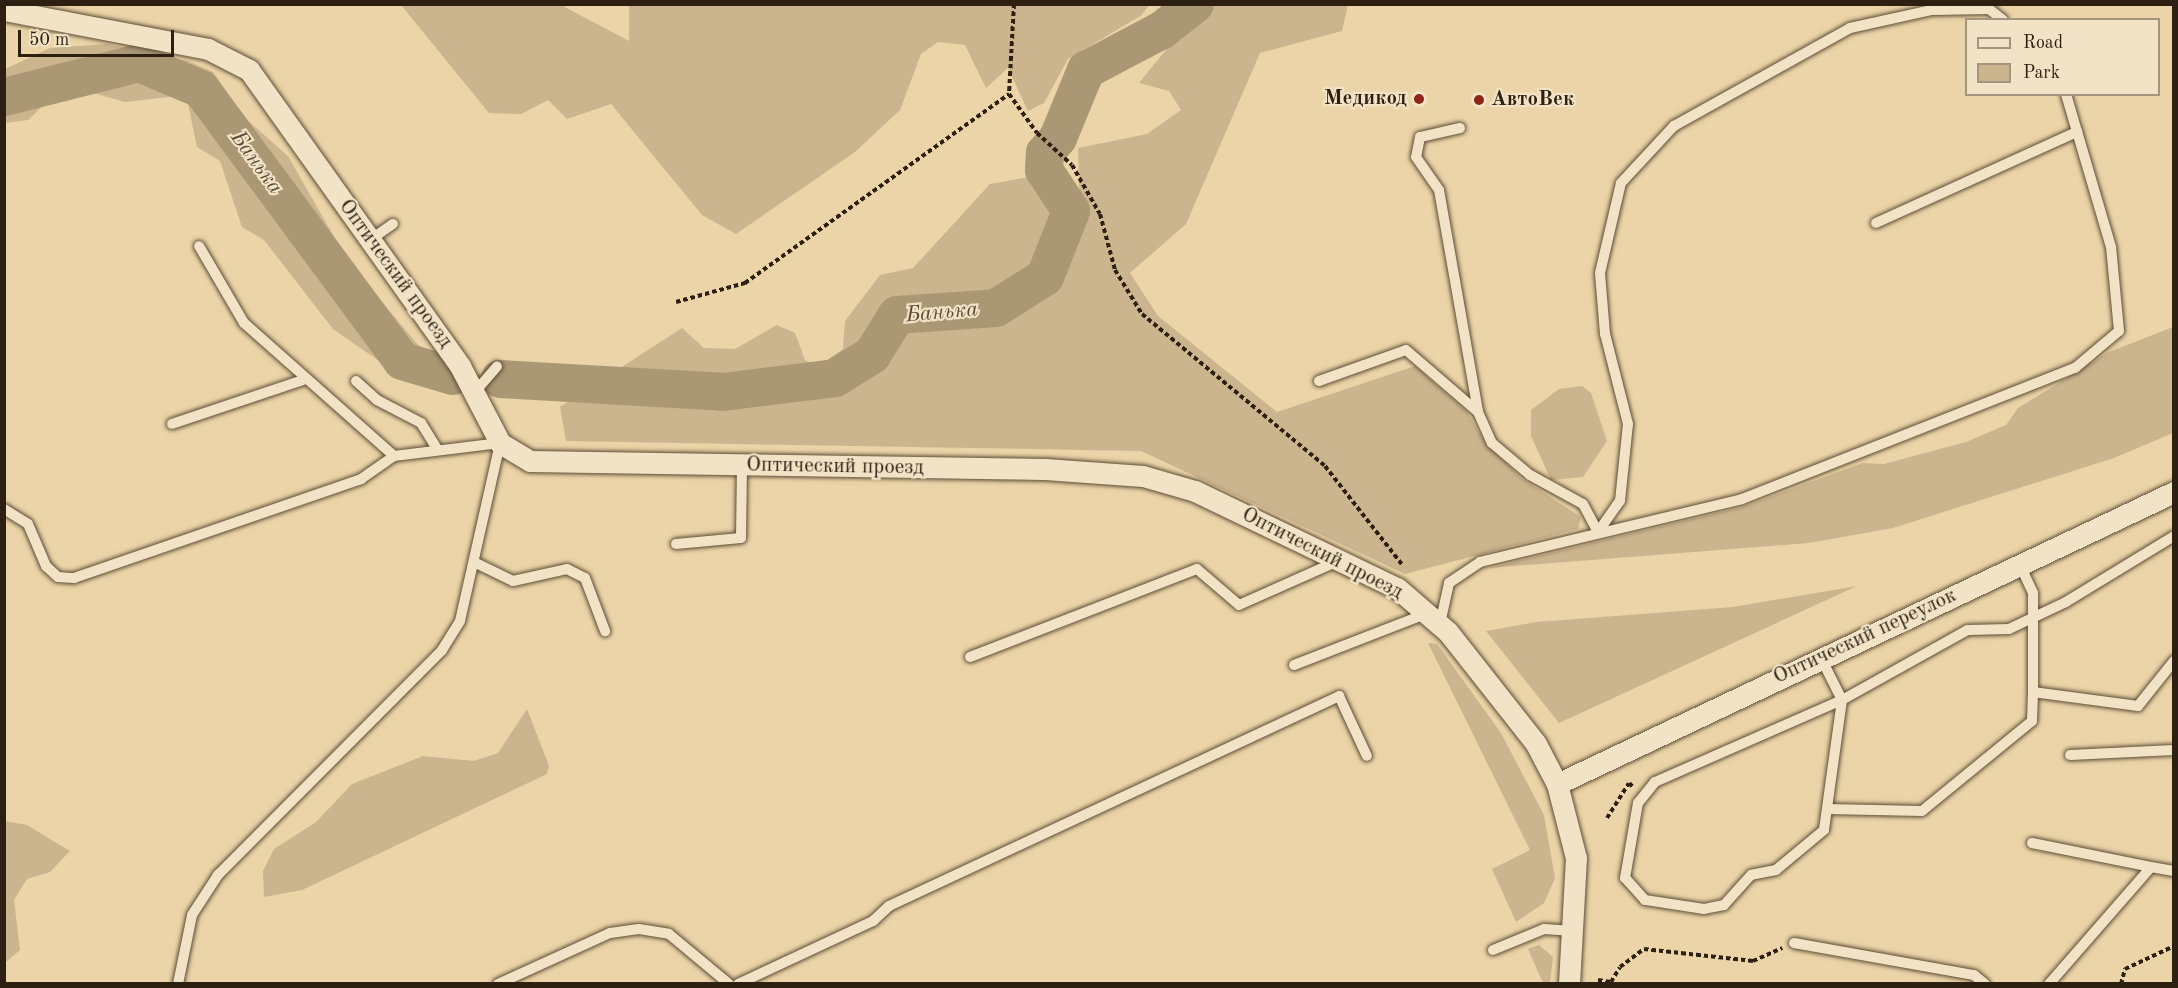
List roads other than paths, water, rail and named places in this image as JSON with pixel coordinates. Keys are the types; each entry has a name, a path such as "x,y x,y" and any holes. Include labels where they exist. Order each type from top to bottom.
{"street":[{"name":"Оптический проезд","path":"4,10 208,49 249,70 370,240 474,393 500,443 530,461 1045,469 1143,476 1196,491 1397,588 1434,618 1536,744 1557,784 1576,858 1569,984"},
{"name":"Оптический переулок","path":"1557,784 2174,492"}],"lane":[{"path":"1598,532 1620,501 1628,424 1605,334 1600,273 1621,183 1674,126 1850,28 1932,10 1989,9 2000,18"},
{"path":"1294,664 1434,618 1449,583 1480,562 1742,499 2076,368 2119,331 2111,247 2067,96"},
{"path":"1460,128 1420,136 1416,157 1439,190 1478,412 1492,443 1530,475 1583,504 1598,532"},
{"path":"1876,223 2077,132"},
{"path":"370,240 393,224"},
{"path":"199,246 244,323 303,380 394,456"},
{"path":"1319,381 1406,350 1478,412"},
{"path":"474,393 497,367"},
{"path":"172,424 303,380"},
{"path":"356,381 377,400 421,423 437,449"},
{"path":"4,509 28,524 46,566 58,577 74,578 361,479 394,456 500,443 476,562 460,621 442,650 218,875 192,915 178,984"},
{"path":"676,544 741,538 742,465"},
{"path":"1821,658 1842,700 1824,830 1776,870 1750,875 1724,905 1704,909 1645,900 1625,878 1638,803 1655,782 1842,700 1968,630 2009,628 2033,617 2174,537"},
{"path":"970,657 1197,569 1239,605 1338,561"},
{"path":"476,562 513,581 567,569 585,578 605,631"},
{"path":"1827,809 1922,811 2032,721 2033,593 2020,565"},
{"path":"2033,692 2138,706 2174,661"},
{"path":"738,984 873,921 889,906 1340,696 1367,756"},
{"path":"2070,755 2174,750"},
{"path":"2032,843 2174,871"},
{"path":"2050,983 2151,867"},
{"path":"498,984 610,933 639,929 669,933 729,984"},
{"path":"1493,950 1544,929 1573,931"},
{"path":"1794,943 1974,975 1984,984"}],"waterway":[{"name":"Банька","path":"500,379 723,392 835,378 872,355 897,315 996,308 1045,277 1071,211 1044,170 1045,153 1058,138 1086,70 1162,30 1195,4"},
{"name":"Банька","path":"4,97 139,63 201,89 402,361 453,376"}],"place":[{"name":"Медикод","path":"1419,99"},
{"name":"АвтоВек","path":"1479,100"}]}
